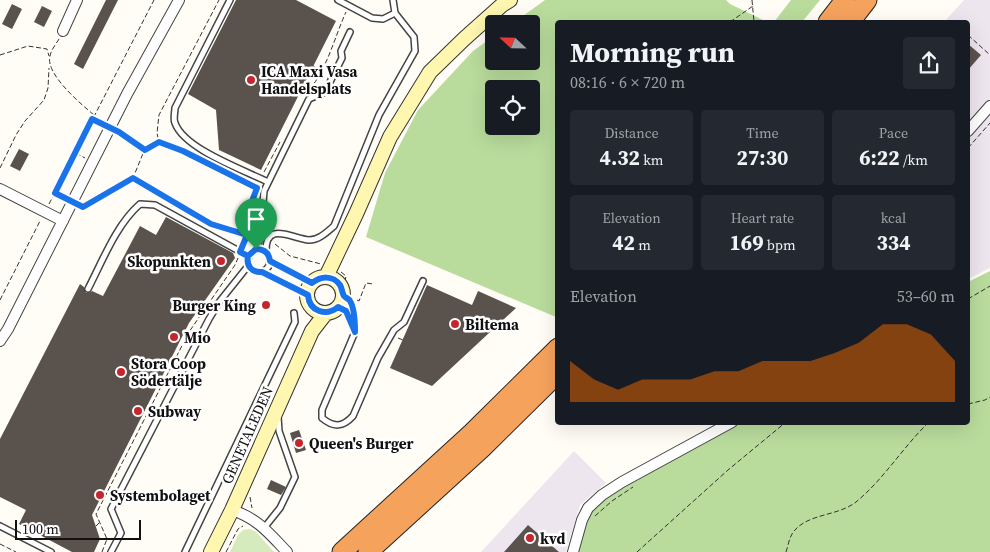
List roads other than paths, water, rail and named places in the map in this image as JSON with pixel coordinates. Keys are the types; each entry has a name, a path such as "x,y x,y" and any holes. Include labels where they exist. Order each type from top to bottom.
{"highway":[{"path":"830,20 845,0"},
{"path":"852,20 868,0"},
{"path":"342,552 472,433 555,351"},
{"path":"368,552 482,448 555,376"}],"main road":[{"name":"GENETALEDEN","path":"211,552 232,510 312,330 334,295 356,214 390,137 430,72 504,2"},
{"path":"318,279 334,295 319,312 311,295 318,279"},
{"name":"GENETALEDEN","path":"311,295 312,330"}],"street":[{"path":"0,341 8,330 127,94 179,0"},
{"path":"63,30 75,1"},
{"path":"970,128 990,106"},
{"path":"0,189 63,221"},
{"path":"573,552 582,520 588,508 602,495 622,482 726,425"},
{"path":"232,510 247,515 264,528 287,552"}],"lane":[{"path":"230,0 175,108 174,122 183,136 199,149 268,182"},
{"path":"338,0 372,18 383,19 395,14"},
{"path":"311,295 270,261 266,252 266,245 271,236 279,232 310,240 323,236 334,226 379,115 415,51 414,37 395,14 394,0"},
{"path":"111,552 121,533 111,509 209,318 248,266 248,256 256,249 260,237 264,191 309,99 325,92 342,58 340,51 350,32"},
{"path":"88,289 129,213 140,204 155,205 248,256"},
{"path":"256,249 266,252"},
{"path":"262,272 268,268 270,261"},
{"path":"248,266 254,271 262,272 311,295"},
{"path":"238,280 254,271"},
{"path":"334,295 350,301 355,321 355,332 322,410 322,418 327,422 340,426 347,423 353,416 380,354 394,330 404,322 423,281"},
{"path":"334,295 346,311 355,332"},
{"path":"185,552 295,322 294,313"},
{"path":"264,528 280,508 295,476 279,431 278,407"},
{"path":"0,526 51,552"}],"place":[{"name":"ICA Maxi Vasa Handelsplats","path":"251,80"},
{"name":"Skopunkten","path":"221,261"},
{"name":"Burger King","path":"266,305"},
{"name":"Biltema","path":"455,324"},
{"name":"Mio","path":"174,337"},
{"name":"Stora Coop Södertälje","path":"121,372"},
{"name":"Subway","path":"138,411"},
{"name":"Queen's Burger","path":"299,443"},
{"name":"Systembolaget","path":"100,495"},
{"name":"kvd","path":"530,538"}]}
